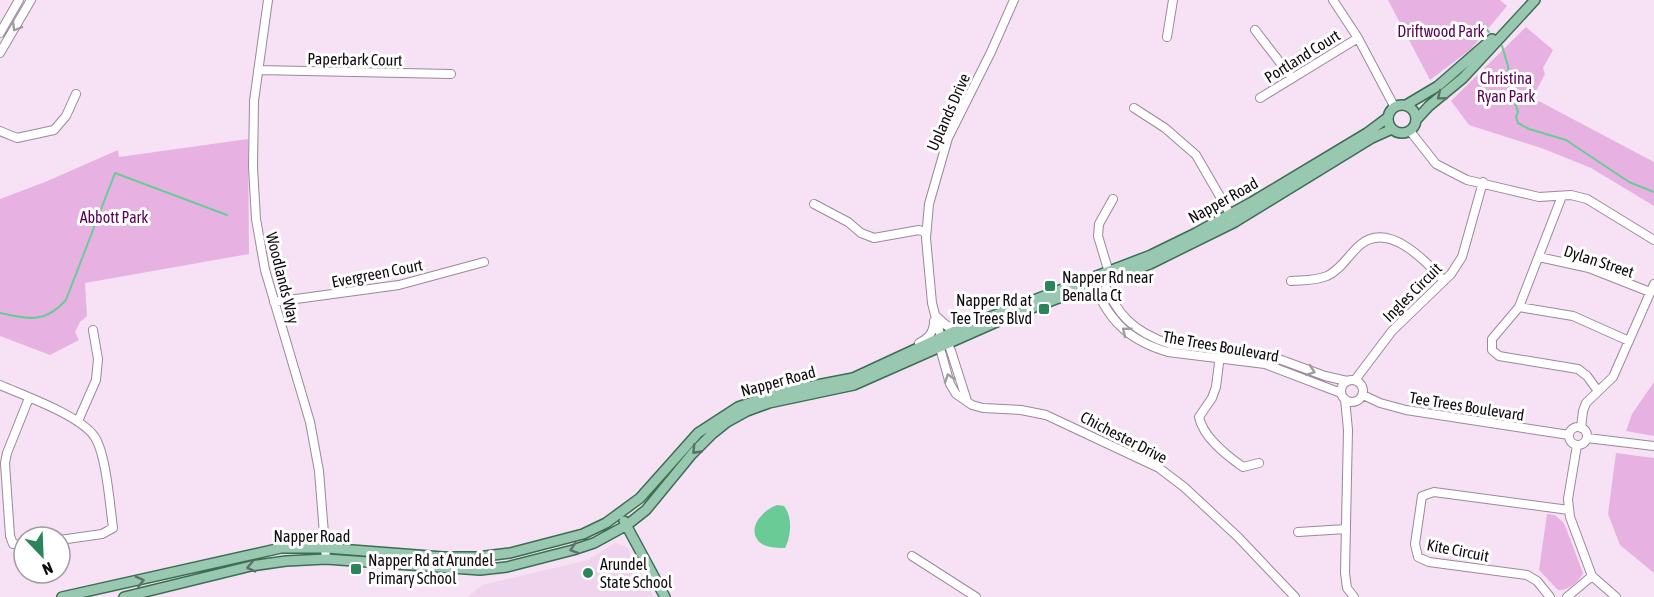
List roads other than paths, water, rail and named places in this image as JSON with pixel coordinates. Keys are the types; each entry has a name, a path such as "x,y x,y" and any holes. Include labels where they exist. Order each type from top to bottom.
{"main road":[{"path":"1528,0 1455,74 1406,105 1394,106 1387,118 1392,129 1398,133 1410,131 1417,118 1463,78 1535,0"},
{"path":"1406,105 1414,111 1417,118"},
{"name":"Napper Road","path":"1233,218 1387,118"},
{"name":"Napper Road","path":"62,597 281,548 326,548 443,557 489,556 538,547 582,535 620,514 640,498 698,433 738,407 781,392 853,378 1101,278 1233,218 1372,138 1392,129"},
{"name":"Napper Road","path":"124,597 268,563 326,559 480,570 507,567 573,550 594,543 627,525 652,504 699,447 720,428 738,416 770,403 854,385 943,343 961,328 1101,278"},
{"path":"620,514 665,597"}],"street":[{"path":"0,33 19,0"},
{"path":"1,48 31,0"},
{"name":"Woodlands Way","path":"268,0 254,112 253,166 256,219 265,270 310,422 319,471 326,559"},
{"name":"Uplands Drive","path":"943,343 934,313 926,233 929,204 948,138 1014,0"},
{"path":"1167,37 1173,0"},
{"path":"1333,0 1358,38 1394,106"},
{"path":"1255,30 1292,78"},
{"name":"Portland Court","path":"1260,98 1358,38"},
{"name":"Paperbark Court","path":"258,70 451,75"},
{"path":"0,131 17,138 54,130 66,116 76,94"},
{"path":"1134,108 1165,128 1196,155 1233,218"},
{"path":"1410,131 1436,164 1467,180 1539,197 1571,195 1587,199 1654,240"},
{"name":"Ingles Circuit","path":"1351,380 1392,331 1444,281 1462,256 1483,182"},
{"path":"1562,196 1519,306 1492,339 1492,350 1499,356 1578,369 1587,376 1598,391"},
{"name":"The Trees Boulevard","path":"1113,199 1098,230 1098,236 1101,278 1121,314 1148,334 1170,344 1265,364 1343,396"},
{"path":"814,204 848,222 861,233 874,238 919,230 926,233"},
{"path":"1290,280 1316,280 1329,276 1342,267 1359,245 1378,236 1391,239 1424,259 1444,281"},
{"name":"Dylan Street","path":"1539,257 1588,268 1652,288"},
{"name":"Evergreen Court","path":"274,302 399,285 484,262"},
{"path":"1581,428 1583,411 1587,403 1613,377 1652,288"},
{"path":"1519,306 1573,316 1629,341"},
{"path":"934,313 947,326 961,328"},
{"path":"886,364 893,357 928,339 934,327 934,313"},
{"path":"78,421 96,380 98,359 93,330"},
{"name":"Chichester Drive","path":"943,343 967,403 983,408 1021,410 1046,415 1159,468 1184,487 1223,523 1295,597"},
{"path":"1220,354 1216,387 1212,398 1199,417 1202,428 1231,459 1243,467 1259,463"},
{"name":"The Trees Boulevard","path":"1220,354 1268,355 1325,376 1351,380"},
{"path":"1343,396 1353,402 1363,395 1363,387 1351,380 1342,388 1343,396 1348,430 1345,573 1347,588 1354,597"},
{"path":"0,385 82,423 95,437 101,450 113,528 102,534 72,538"},
{"name":"Tee Trees Boulevard","path":"1363,395 1380,403 1406,410 1569,435"},
{"path":"12,541 5,464 10,442 28,398"},
{"path":"1575,428 1581,428 1586,431 1587,438 1585,443 1578,446 1572,443 1569,435 1575,428"},
{"path":"1587,438 1654,446"},
{"path":"1578,446 1568,499 1570,517 1592,576 1616,597"},
{"name":"Kite Circuit","path":"1550,597 1537,581 1527,575 1429,562 1418,557 1415,544 1422,496 1434,492 1569,510"},
{"path":"1298,532 1346,529"},
{"path":"912,556 976,597"},
{"path":"1567,597 1592,576"}],"waterway":[{"path":"1481,23 1489,32"},
{"path":"1502,46 1508,66 1509,85 1518,112 1516,117 1518,123 1529,129 1566,140 1629,182 1654,192"},
{"path":"0,313 36,318 51,313 66,300 115,173 227,215"}],"place":[{"name":"Napper Rd near Benalla Ct","path":"1050,286"},
{"name":"Napper Rd at Tee Trees Blvd","path":"1044,309"},
{"name":"Napper Rd at Arundel Primary School","path":"356,569"},
{"name":"Arundel State School","path":"588,573"}],"park label":[{"name":"Driftwood Park","path":"1441,31"},
{"name":"Christina Ryan Park","path":"1506,87"},
{"name":"Abbott Park","path":"114,217"}]}
